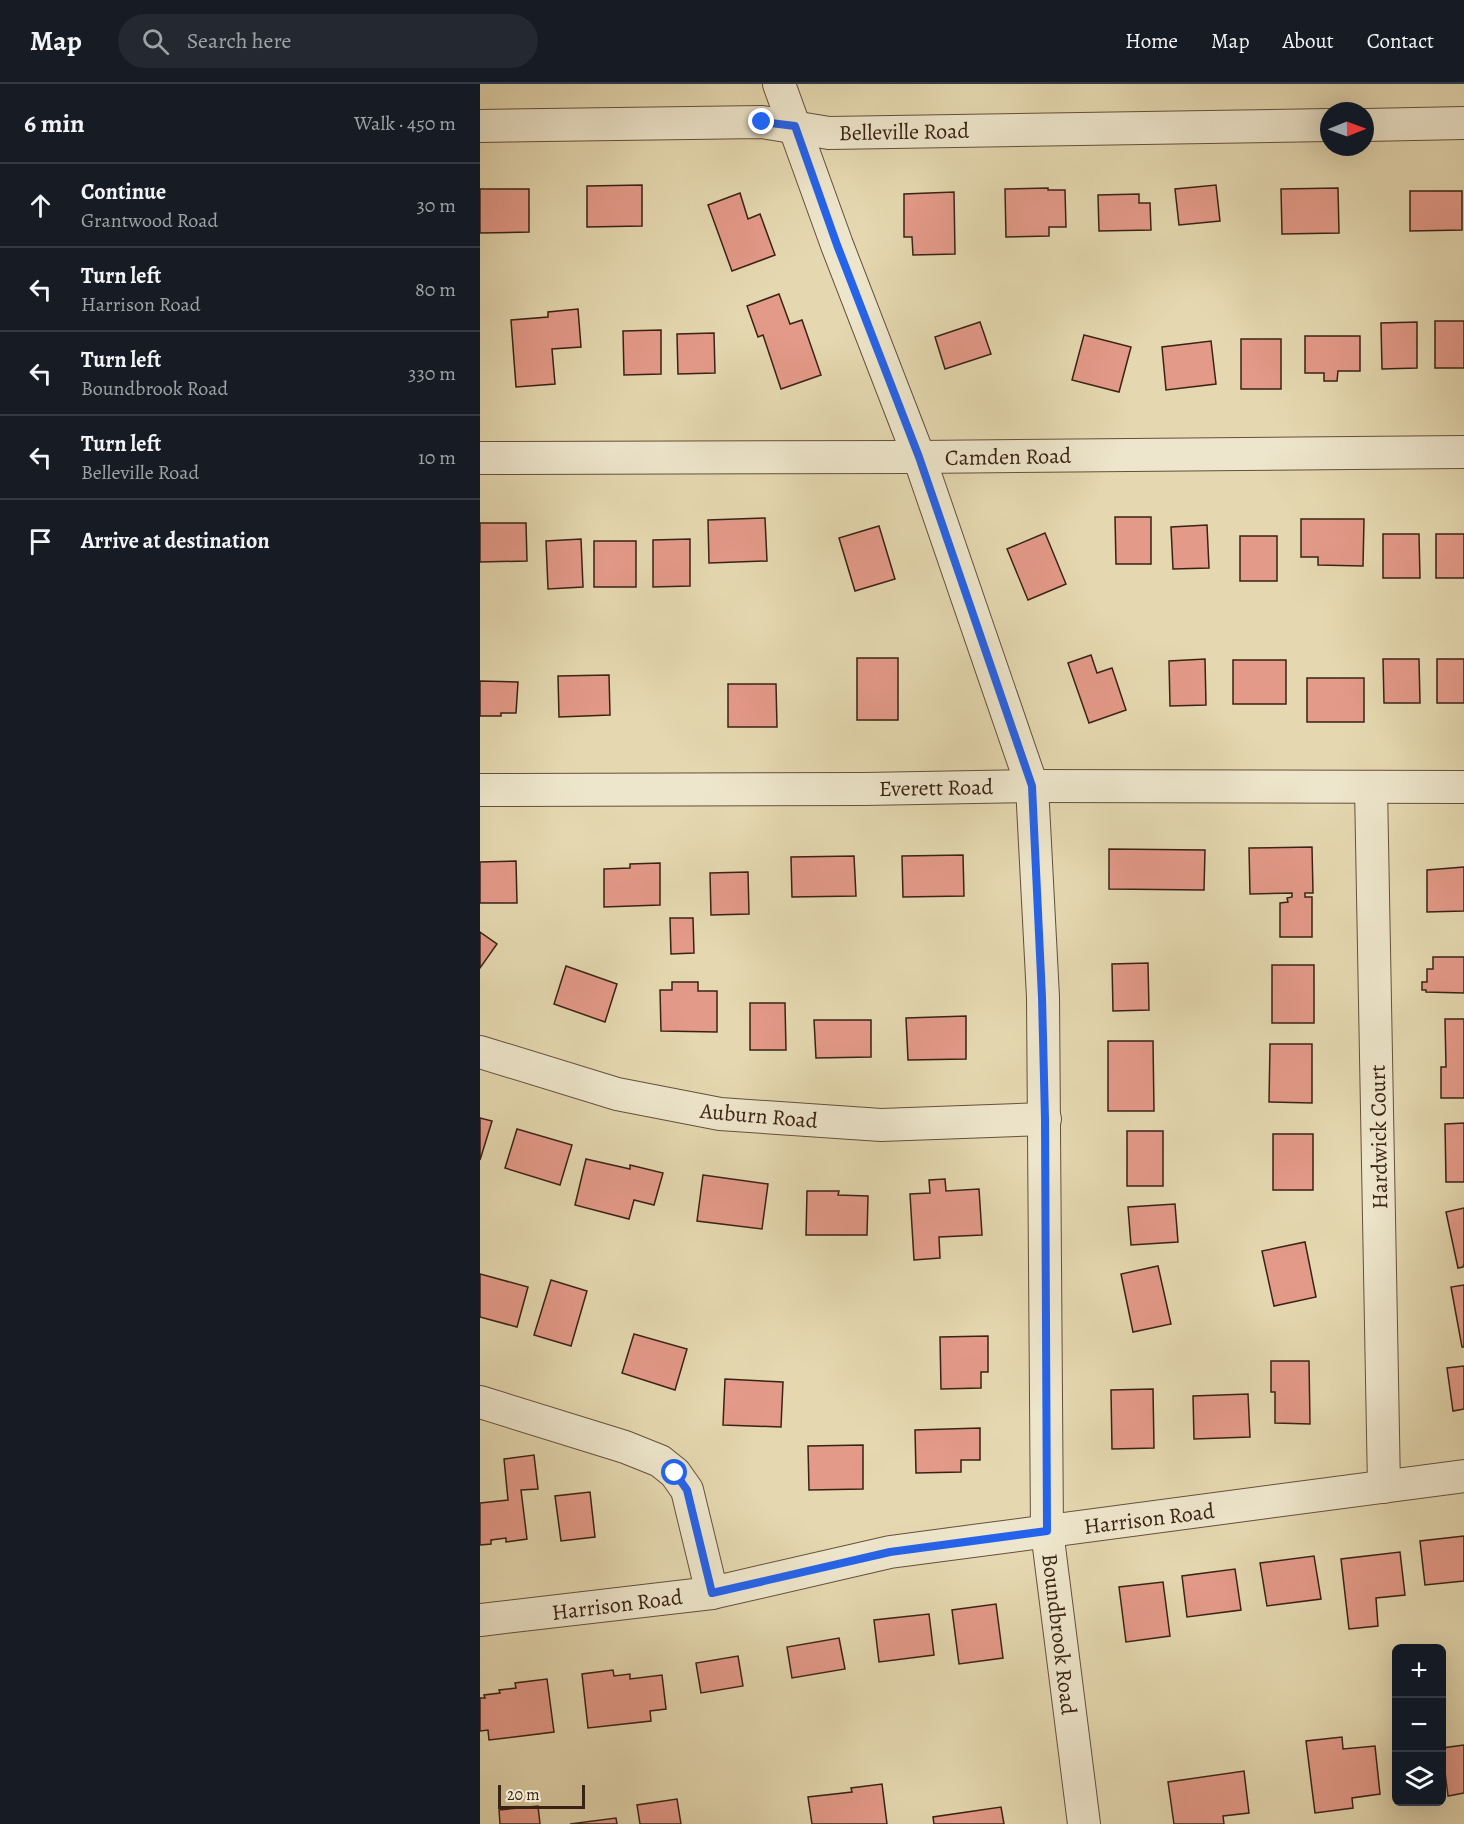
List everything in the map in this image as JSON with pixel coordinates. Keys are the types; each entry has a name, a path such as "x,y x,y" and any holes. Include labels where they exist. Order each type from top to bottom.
{"street":[{"name":"Boundbrook Road","path":"779,84 837,245 919,457 1032,786 1042,985 1045,1119 1047,1531 1084,1824"},
{"name":"Belleville Road","path":"480,126 762,122 829,133 1320,125"},
{"path":"1374,124 1464,123"},
{"name":"Camden Road","path":"480,458 1464,452"},
{"name":"Everett Road","path":"480,790 1464,786"},
{"name":"Hardwick Court","path":"1371,787 1384,1487"},
{"name":"Auburn Road","path":"480,1052 616,1094 720,1114 881,1125 1045,1119"},
{"path":"480,1402 625,1447 660,1461 675,1473 687,1490 712,1593"},
{"name":"Harrison Road","path":"480,1620 712,1593 890,1552 1464,1476"}],"building":[{"path":"642,185 642,226 587,227 587,186"},
{"path":"1216,185 1220,221 1179,225 1175,189"},
{"path":"1048,188 1048,190 1065,190 1066,227 1049,227 1049,236 1006,237 1005,189"},
{"path":"1338,188 1339,233 1282,234 1281,189"},
{"path":"480,189 529,189 529,232 480,233"},
{"path":"1410,191 1462,191 1462,230 1410,231"},
{"path":"954,192 955,254 913,255 912,237 904,237 904,194"},
{"path":"740,193 748,219 760,214 775,255 732,271 708,205"},
{"path":"1139,194 1139,203 1150,203 1151,230 1099,231 1098,195"},
{"path":"779,294 790,324 802,320 821,375 781,389 763,335 758,337 747,306"},
{"path":"578,309 581,347 552,349 555,384 516,387 511,320 548,317 548,312"},
{"path":"1435,321 1464,321 1464,368 1435,368"},
{"path":"980,322 991,354 945,369 935,337"},
{"path":"1417,322 1417,368 1382,369 1381,323"},
{"path":"661,330 661,374 624,375 623,331"},
{"path":"714,333 715,373 678,374 677,334"},
{"path":"1084,335 1131,347 1119,392 1072,380"},
{"path":"1305,336 1360,336 1360,371 1338,371 1337,381 1324,381 1324,373 1305,373"},
{"path":"1241,339 1281,339 1281,389 1241,389"},
{"path":"1211,341 1216,384 1166,390 1162,347"},
{"path":"1115,517 1151,517 1151,564 1116,564"},
{"path":"765,518 767,561 709,563 708,520"},
{"path":"1301,519 1364,519 1363,566 1318,565 1318,557 1301,557"},
{"path":"480,523 526,523 527,561 480,562"},
{"path":"1207,525 1209,568 1173,569 1171,527"},
{"path":"879,526 895,579 855,591 839,538"},
{"path":"1045,533 1066,584 1028,600 1007,549"},
{"path":"1383,534 1419,534 1420,578 1383,578"},
{"path":"1436,534 1464,534 1464,578 1436,578"},
{"path":"1240,536 1277,536 1277,581 1240,581"},
{"path":"581,539 583,587 548,589 546,541"},
{"path":"690,539 690,586 653,587 653,540"},
{"path":"594,541 636,541 636,587 594,587"},
{"path":"1091,655 1097,673 1112,668 1126,710 1089,723 1068,663"},
{"path":"857,658 898,658 898,720 857,720"},
{"path":"1205,659 1206,705 1170,706 1169,661"},
{"path":"1383,659 1419,659 1420,703 1384,703"},
{"path":"1437,659 1464,659 1464,703 1437,703"},
{"path":"1233,660 1286,660 1286,704 1233,704"},
{"path":"609,675 610,715 559,717 558,676"},
{"path":"1307,678 1364,678 1364,722 1307,722"},
{"path":"480,681 518,682 516,713 480,716"},
{"path":"728,684 776,684 777,727 728,727"},
{"path":"1312,847 1313,893 1305,893 1305,897 1312,897 1312,937 1280,937 1280,903 1288,902 1287,898 1292,897 1292,893 1250,894 1249,848"},
{"path":"1109,849 1205,850 1204,890 1109,889"},
{"path":"963,855 964,896 903,897 902,856"},
{"path":"854,856 856,896 792,897 791,857"},
{"path":"516,861 517,903 480,903 480,862"},
{"path":"660,863 660,905 604,907 604,869 630,868 630,864"},
{"path":"1464,867 1464,911 1427,912 1427,870"},
{"path":"748,872 749,914 711,915 710,873"},
{"path":"670,918 693,918 694,953 671,954"},
{"path":"480,932 497,944 480,968"},
{"path":"1433,957 1464,957 1464,993 1422,990 1422,982 1427,982 1427,969 1433,969"},
{"path":"1148,963 1149,1010 1113,1011 1112,964"},
{"path":"1272,965 1314,965 1314,1023 1272,1023"},
{"path":"566,966 617,984 605,1022 554,1004"},
{"path":"672,982 698,982 698,991 717,991 717,1032 661,1031 660,990 672,990"},
{"path":"750,1003 785,1003 786,1050 750,1050"},
{"path":"966,1016 966,1059 908,1060 906,1018"},
{"path":"1445,1019 1464,1019 1464,1098 1441,1098 1441,1067 1446,1067"},
{"path":"814,1020 871,1020 871,1057 816,1058"},
{"path":"1108,1041 1153,1041 1154,1111 1108,1111"},
{"path":"1270,1044 1312,1044 1312,1103 1269,1102"},
{"path":"480,1118 492,1121 480,1160"},
{"path":"1464,1123 1464,1182 1446,1182 1445,1124"},
{"path":"517,1129 572,1145 560,1185 505,1168"},
{"path":"1127,1131 1163,1131 1163,1186 1127,1186"},
{"path":"1273,1134 1313,1134 1313,1190 1273,1190"},
{"path":"586,1159 630,1169 630,1165 663,1173 654,1205 634,1200 629,1219 575,1205"},
{"path":"703,1175 768,1184 762,1229 697,1221"},
{"path":"945,1179 946,1191 979,1189 982,1235 939,1237 940,1258 914,1260 910,1194 930,1193 929,1180"},
{"path":"807,1191 839,1191 838,1195 868,1196 867,1235 806,1235"},
{"path":"1175,1204 1178,1242 1131,1245 1128,1207"},
{"path":"1464,1208 1464,1264 1463,1267 1458,1268 1446,1212"},
{"path":"1305,1242 1316,1297 1274,1306 1262,1251"},
{"path":"1158,1266 1171,1324 1133,1332 1121,1274"},
{"path":"480,1274 528,1287 517,1327 480,1317"},
{"path":"551,1280 587,1291 571,1346 534,1335"},
{"path":"1464,1285 1464,1347 1462,1347 1451,1287"},
{"path":"634,1334 687,1349 675,1390 622,1373"},
{"path":"988,1336 988,1372 981,1372 981,1388 941,1389 940,1337"},
{"path":"1271,1361 1309,1361 1310,1424 1275,1423 1275,1392 1271,1392"},
{"path":"1464,1366 1464,1409 1453,1411 1447,1368"},
{"path":"725,1379 783,1382 781,1427 723,1425"},
{"path":"1153,1389 1154,1448 1112,1449 1111,1390"},
{"path":"1248,1394 1250,1437 1194,1439 1193,1396"},
{"path":"980,1428 980,1460 961,1460 961,1472 916,1473 915,1430"},
{"path":"863,1445 863,1489 809,1490 808,1446"},
{"path":"534,1455 538,1489 521,1490 527,1539 506,1542 506,1538 491,1540 491,1544 480,1545 480,1503 508,1500 504,1459"},
{"path":"590,1492 595,1537 561,1541 555,1496"},
{"path":"1464,1536 1464,1581 1425,1585 1420,1541"},
{"path":"1400,1552 1405,1595 1376,1598 1378,1626 1349,1629 1341,1559"},
{"path":"1314,1556 1321,1599 1267,1606 1260,1563"},
{"path":"1235,1569 1241,1610 1187,1617 1182,1576"},
{"path":"1163,1582 1170,1636 1126,1642 1119,1587"},
{"path":"996,1604 1003,1658 959,1664 952,1610"},
{"path":"929,1614 934,1655 879,1662 874,1620"},
{"path":"839,1638 845,1669 792,1678 787,1647"},
{"path":"738,1656 743,1686 701,1693 696,1663"},
{"path":"613,1670 614,1676 630,1674 630,1679 662,1675 666,1709 650,1711 651,1721 588,1728 582,1674"},
{"path":"547,1679 554,1732 489,1740 488,1730 480,1731 480,1698 485,1698 484,1695 500,1693 499,1690 516,1688 515,1683"},
{"path":"1342,1737 1343,1749 1375,1746 1380,1794 1352,1798 1353,1808 1315,1813 1306,1741"},
{"path":"1464,1745 1464,1793 1448,1796 1446,1747"},
{"path":"1244,1771 1249,1813 1223,1816 1224,1824 1174,1824 1168,1782"},
{"path":"882,1784 887,1824 812,1824 808,1797 852,1792 851,1788"},
{"path":"677,1799 681,1824 640,1824 637,1805"},
{"path":"538,1806 540,1824 500,1824 499,1810"},
{"path":"1001,1807 1004,1824 934,1824 933,1817"},
{"path":"616,1818 617,1824 570,1824"}],"route":[{"path":"675,1473 687,1490 712,1593 890,1552 1047,1531 1045,1119 1032,786 919,457 837,245 795,126 762,122"}]}
